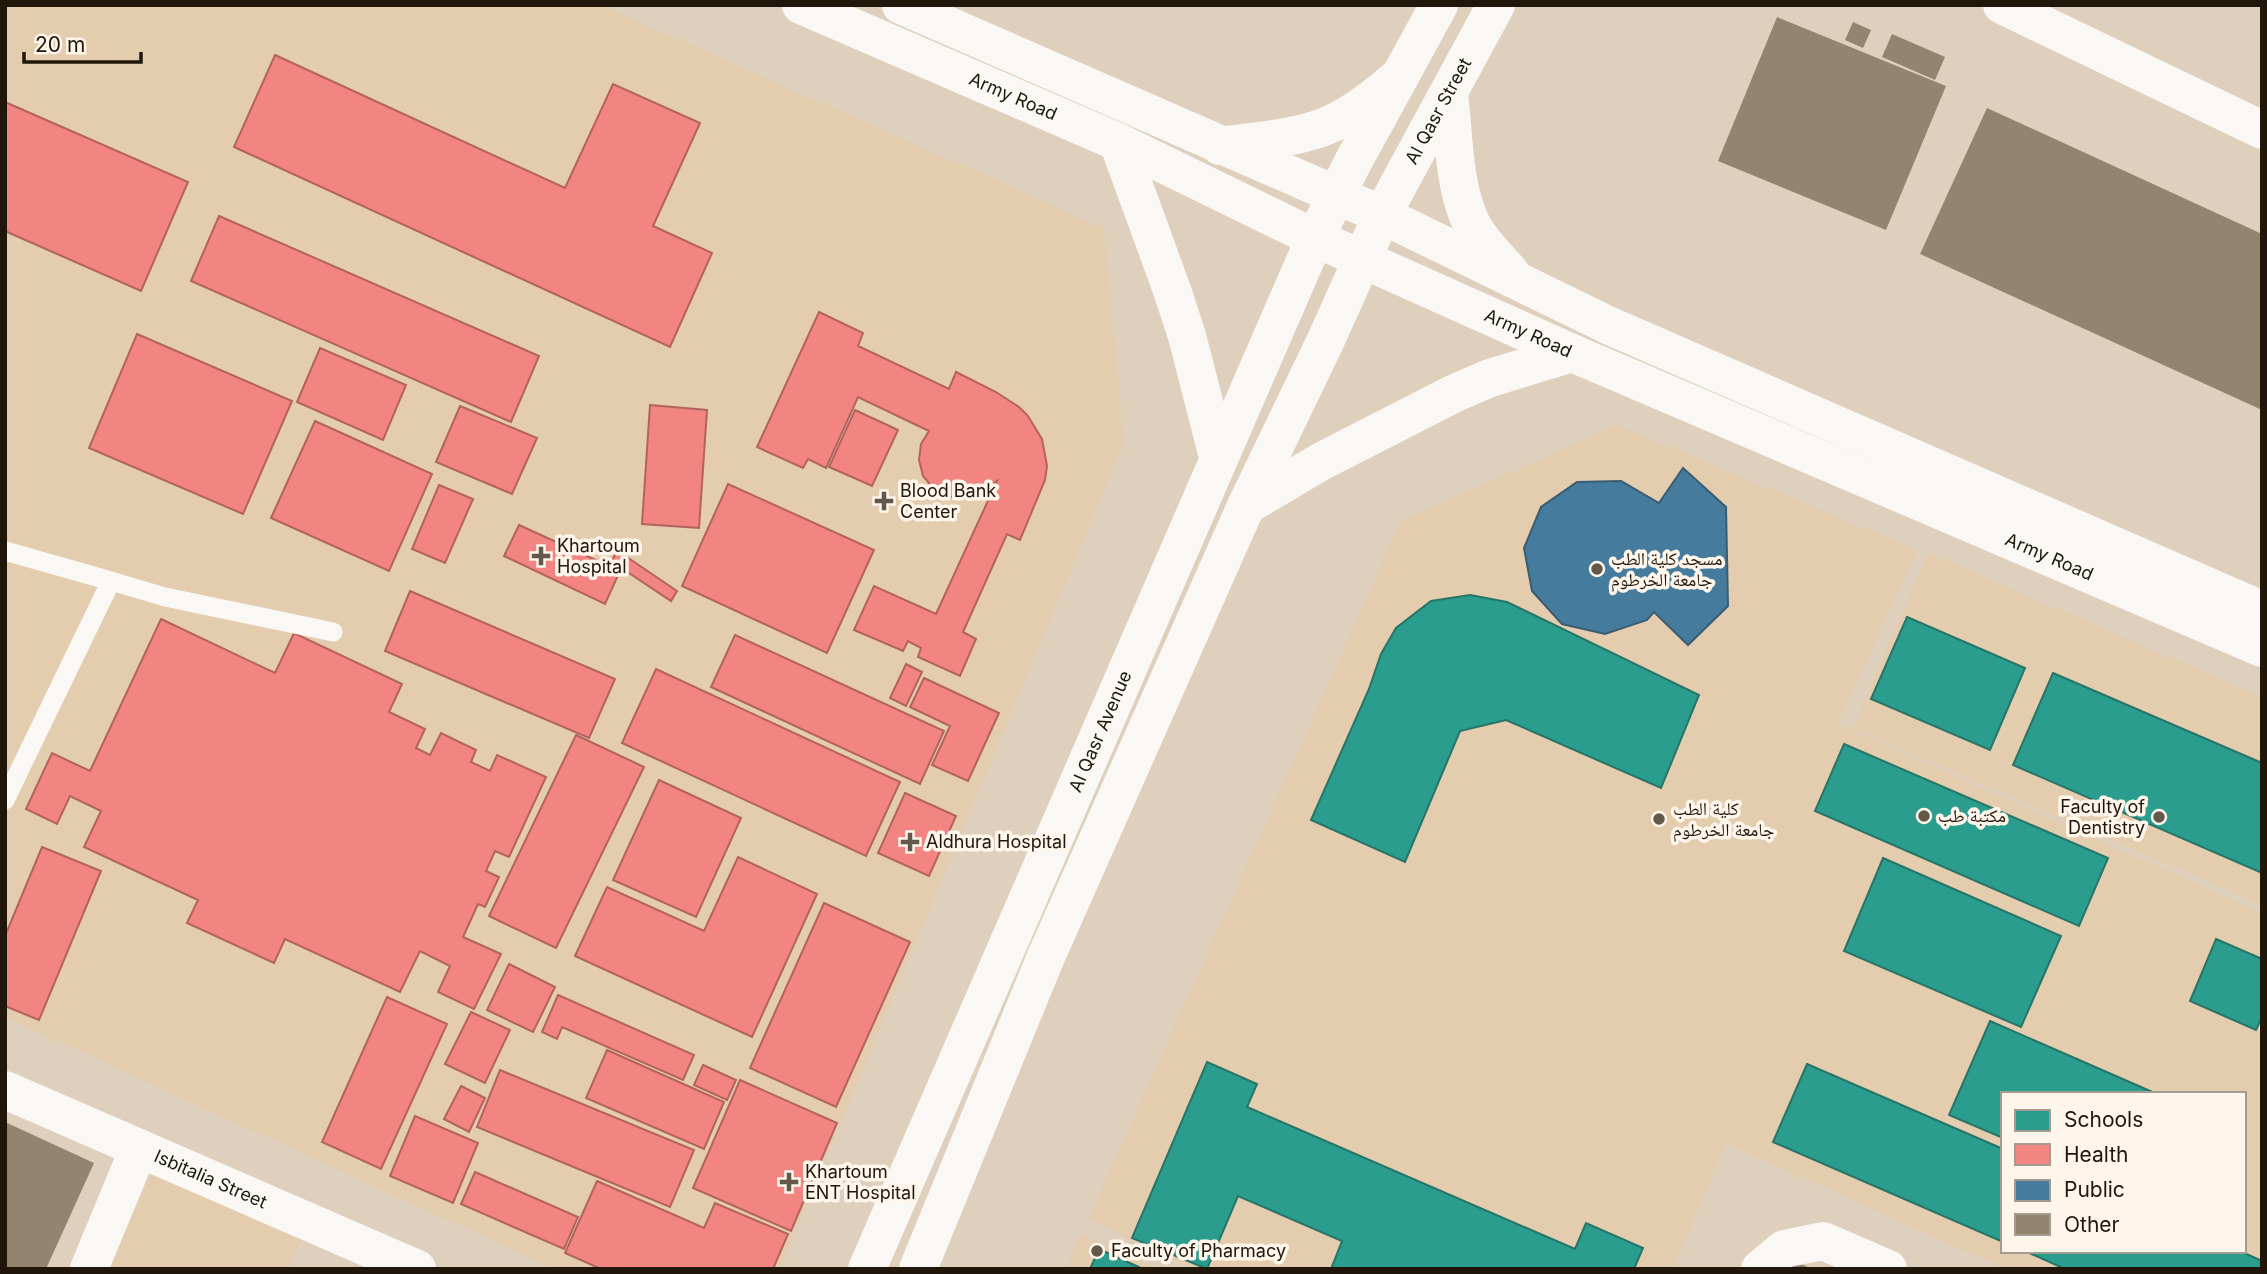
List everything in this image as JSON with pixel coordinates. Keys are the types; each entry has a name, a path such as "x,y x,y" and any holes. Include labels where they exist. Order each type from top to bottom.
{"main road":[{"name":"Army Road","path":"801,5 1118,142 1315,238 1572,352 2262,648"},
{"name":"Army Road","path":"901,5 1382,215 1610,326 2262,610"},
{"path":"1336,196 1439,5"},
{"name":"Al Qasr Street","path":"1363,260 1382,215 1496,5"},
{"path":"2003,5 2262,130"},
{"path":"1220,146 1313,131 1332,124 1376,96 1401,75"},
{"path":"1449,93 1460,190 1469,218 1487,246 1516,279"},
{"path":"1118,142 1187,336 1218,457"},
{"name":"Al Qasr Avenue","path":"867,1269 1218,457 1336,196"},
{"path":"918,1269 1045,959 1246,506 1363,260"},
{"path":"1246,506 1322,461 1455,393 1490,378 1572,352"},
{"name":"Isbitalia Street","path":"5,1090 417,1269"},
{"path":"89,1269 139,1148"},
{"path":"1772,1259 1823,1241 1888,1269"}],"lane":[{"path":"5,551 165,597 333,632"},
{"path":"5,800 111,581"}],"shaded area":[{"name":"Khartoum Hospital","path":"5,5 601,5 1104,228 1124,442 780,1269 554,1269 5,1017"},
{"name":"كلية الطب جامعة الخرطوم","path":"1617,425 1917,550 1838,724 2262,913 2262,1269 2005,1269 1726,1143 1673,1269 1193,1269 1088,1219 1401,521"},
{"name":"Faculty of Dentistry","path":"1928,553 2262,697 2262,905 1853,728"},
{"path":"156,1163 306,1230 288,1269 108,1269"},
{"name":"Faculty of Pharmacy","path":"1081,1234 1158,1269 1066,1269"}],"building: Schools":[{"path":"1470,595 1507,602 1699,695 1661,788 1506,720 1460,731 1405,862 1311,820 1369,689 1381,654 1396,628 1431,601"},
{"path":"1907,617 2025,668 1990,750 1871,699"},
{"path":"2053,673 2262,763 2262,873 2013,765"},
{"path":"1844,744 2108,858 2079,926 1815,811"},
{"path":"1883,858 2061,936 2021,1027 1844,951"},
{"path":"2216,939 2262,959 2262,1017 2256,1030 2190,1001"},
{"path":"1990,1021 2152,1092 2001,1092 2001,1137 1949,1115"},
{"path":"1207,1062 1257,1084 1247,1107 1575,1249 1586,1223 1643,1248 1634,1269 1331,1269 1342,1241 1238,1196 1207,1269 1132,1238"},
{"path":"1807,1064 2001,1148 2001,1241 1773,1142"},
{"path":"1099,1249 1143,1269 1090,1269"},
{"path":"2029,1253 2244,1253 2262,1261 2262,1269 2065,1269"}],"building: Health":[{"path":"275,55 565,188 613,84 700,123 653,226 712,253 670,347 234,147"},
{"path":"5,102 188,182 141,291 5,231"},
{"path":"219,216 539,356 511,422 191,281"},
{"path":"819,312 863,333 858,346 949,389 956,372 996,392 1028,416 1042,439 1047,466 1045,480 1020,540 1007,534 963,632 976,639 960,676 918,657 921,648 908,641 903,651 854,630 874,586 936,614 997,481 977,495 962,499 946,496 933,488 923,476 919,460 921,444 929,431 858,397 826,468 808,459 803,468 757,447"},
{"path":"137,334 292,401 243,514 89,448"},
{"path":"320,348 406,385 383,440 297,402"},
{"path":"650,405 707,410 699,528 642,524"},
{"path":"460,406 537,438 512,494 436,462"},
{"path":"855,410 898,430 872,486 829,467"},
{"path":"315,421 432,474 389,571 271,518"},
{"path":"728,484 874,550 827,653 682,586"},
{"path":"439,485 473,499 445,563 412,549"},
{"path":"519,525 620,571 605,604 504,556"},
{"path":"618,551 677,591 671,601 611,561"},
{"path":"410,591 615,679 589,738 385,651"},
{"path":"161,619 275,673 294,633 402,684 389,712 425,729 416,748 430,755 441,733 476,750 471,762 490,771 497,755 546,777 509,857 495,851 486,871 499,877 485,907 478,904 463,937 501,954 474,1009 438,992 450,966 420,951 400,992 285,939 274,963 187,923 198,900 84,847 101,811 70,796 57,824 26,809 52,753 90,771"},
{"path":"735,635 944,731 920,784 711,687"},
{"path":"906,664 922,672 906,706 890,698"},
{"path":"656,669 900,782 866,856 622,743"},
{"path":"924,678 999,713 968,781 932,765 950,726 910,707"},
{"path":"576,735 644,767 556,948 489,916"},
{"path":"659,780 741,818 696,917 613,880"},
{"path":"905,793 956,816 929,876 878,853"},
{"path":"42,847 101,871 39,1020 5,1006 5,936"},
{"path":"738,857 817,894 752,1037 575,956 607,887 704,931"},
{"path":"824,903 910,942 836,1107 750,1068"},
{"path":"509,964 555,987 533,1032 487,1010"},
{"path":"558,995 694,1055 683,1080 562,1027 557,1039 542,1032"},
{"path":"387,997 447,1024 381,1169 322,1142"},
{"path":"471,1012 510,1030 485,1083 445,1064"},
{"path":"607,1050 724,1102 704,1149 586,1098"},
{"path":"703,1065 736,1080 727,1100 694,1085"},
{"path":"500,1070 694,1150 670,1207 477,1127"},
{"path":"740,1080 837,1123 791,1231 693,1188"},
{"path":"461,1086 485,1098 469,1132 444,1119"},
{"path":"415,1116 478,1143 453,1203 390,1176"},
{"path":"475,1172 578,1217 564,1249 461,1204"},
{"path":"597,1181 704,1228 715,1203 788,1234 773,1269 601,1269 565,1253"}],"building: Public":[{"path":"1683,468 1726,507 1728,606 1688,645 1654,612 1647,620 1605,634 1562,624 1532,591 1524,548 1541,507 1577,482 1621,481 1659,503"}],"building: Other":[{"path":"1777,17 1946,86 1886,230 1718,161"},
{"path":"1853,22 1871,30 1863,48 1845,40"},
{"path":"1892,34 1945,57 1935,80 1882,57"},
{"path":"1987,108 2262,234 2262,410 1920,254"},
{"path":"5,1122 94,1163 46,1269 5,1269"},
{"path":"1784,1256 1812,1269 1778,1269"}],"place":[{"name":"Blood Bank Center","path":"884,501"},
{"name":"Khartoum Hospital","path":"541,556"},
{"name":"مسجد كلية الطب جامعة الخرطوم","path":"1597,569"},
{"name":"مكتبة طب","path":"1924,816"},
{"name":"Faculty of Dentistry","path":"2159,817"},
{"name":"كلية الطب جامعة الخرطوم","path":"1659,819"},
{"name":"Aldhura Hospital","path":"910,842"},
{"name":"Khartoum ENT Hospital","path":"789,1182"},
{"name":"Faculty of Pharmacy","path":"1097,1251"}]}
